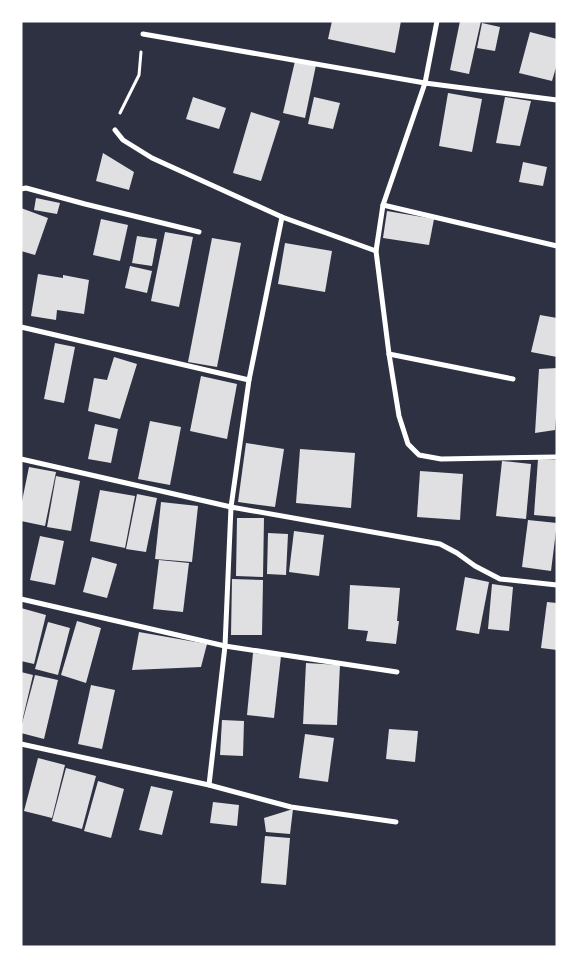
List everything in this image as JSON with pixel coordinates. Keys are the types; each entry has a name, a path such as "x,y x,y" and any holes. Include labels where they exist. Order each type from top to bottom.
{"street":[{"path":"438,21 425,83 383,205 376,251 399,416 408,444 419,455 441,460 557,458"},
{"path":"143,34 425,83 557,100"},
{"path":"115,130 123,140 152,158 282,217 376,251"},
{"path":"21,189 26,188 110,211 199,232"},
{"path":"383,205 557,246"},
{"path":"209,785 225,646 231,508 249,380 282,217"},
{"path":"21,327 249,380"},
{"path":"389,354 513,379"},
{"path":"21,459 231,508 440,544 457,552 475,566 500,579 557,585"},
{"path":"21,599 225,646 397,672"},
{"path":"21,744 209,785 292,807 396,822"}],"path":[{"path":"115,130 116,120 139,75 143,34"}],"building":[{"path":"332,21 401,21 395,53 328,39"},
{"path":"460,21 481,21 469,74 450,70"},
{"path":"482,23 500,27 495,51 477,48"},
{"path":"530,32 557,39 557,64 552,81 519,73"},
{"path":"295,61 316,65 305,118 283,113"},
{"path":"448,93 482,99 472,152 439,146"},
{"path":"193,97 226,108 219,129 186,119"},
{"path":"314,97 340,103 333,129 308,124"},
{"path":"505,97 531,101 520,146 496,143"},
{"path":"251,112 280,121 261,181 233,173"},
{"path":"103,153 134,172 129,190 96,181"},
{"path":"523,162 547,167 543,186 519,182"},
{"path":"36,198 60,203 57,214 34,210"},
{"path":"21,208 48,218 35,255 21,251"},
{"path":"387,211 434,219 429,245 383,238"},
{"path":"101,219 128,225 120,261 93,255"},
{"path":"165,232 193,237 179,307 151,301"},
{"path":"137,236 157,239 152,266 132,263"},
{"path":"212,238 241,243 217,367 188,362"},
{"path":"285,243 332,251 325,292 278,284"},
{"path":"130,266 152,271 147,293 125,288"},
{"path":"38,274 63,278 63,275 89,280 84,314 57,310 56,320 31,316"},
{"path":"540,315 557,318 557,357 531,352"},
{"path":"55,343 75,347 64,403 44,399"},
{"path":"114,357 137,364 120,419 88,411 94,378 107,380"},
{"path":"557,368 555,430 535,433 539,369"},
{"path":"201,376 237,384 227,439 190,431"},
{"path":"150,421 181,427 170,485 138,479"},
{"path":"95,424 118,429 111,463 88,459"},
{"path":"246,443 284,449 275,507 238,502"},
{"path":"300,449 355,453 351,508 296,503"},
{"path":"538,459 557,460 557,517 534,515"},
{"path":"502,461 531,464 526,519 496,516"},
{"path":"29,467 56,472 45,526 21,521 21,506"},
{"path":"420,471 463,474 460,520 417,517"},
{"path":"56,476 80,481 71,531 47,527"},
{"path":"100,490 135,496 125,548 90,541"},
{"path":"137,494 157,498 146,552 126,549"},
{"path":"161,502 198,506 192,562 155,559"},
{"path":"237,518 264,518 263,577 236,576"},
{"path":"528,520 557,523 551,571 522,567"},
{"path":"294,531 324,535 319,576 289,572"},
{"path":"268,533 288,534 286,575 267,574"},
{"path":"40,536 64,541 55,585 30,580"},
{"path":"92,557 117,564 107,598 83,592"},
{"path":"159,560 189,563 183,612 153,609"},
{"path":"465,577 489,582 479,634 456,630"},
{"path":"232,579 263,580 262,635 231,635"},
{"path":"492,584 513,587 509,631 488,629"},
{"path":"350,585 400,588 396,644 366,641 368,631 348,629"},
{"path":"547,602 557,603 557,650 541,648"},
{"path":"21,608 46,615 34,664 21,661"},
{"path":"77,621 101,628 86,683 61,675"},
{"path":"48,622 70,628 58,675 35,669"},
{"path":"139,632 207,644 201,667 132,670"},
{"path":"253,653 281,656 274,718 247,715"},
{"path":"306,663 340,665 337,725 303,724"},
{"path":"21,672 33,675 22,722 21,722"},
{"path":"35,675 58,680 44,739 21,733"},
{"path":"91,685 115,690 102,749 78,744"},
{"path":"222,720 244,721 243,756 220,755"},
{"path":"389,729 418,731 415,762 386,759"},
{"path":"305,734 334,738 328,782 299,778"},
{"path":"38,758 65,765 52,818 24,811"},
{"path":"66,768 96,776 82,829 52,821"},
{"path":"98,781 124,789 111,838 84,831"},
{"path":"151,786 173,791 162,835 139,830"},
{"path":"213,802 239,805 237,826 210,823"},
{"path":"293,809 290,834 266,832 264,818"},
{"path":"265,836 290,838 286,885 261,883"}]}
